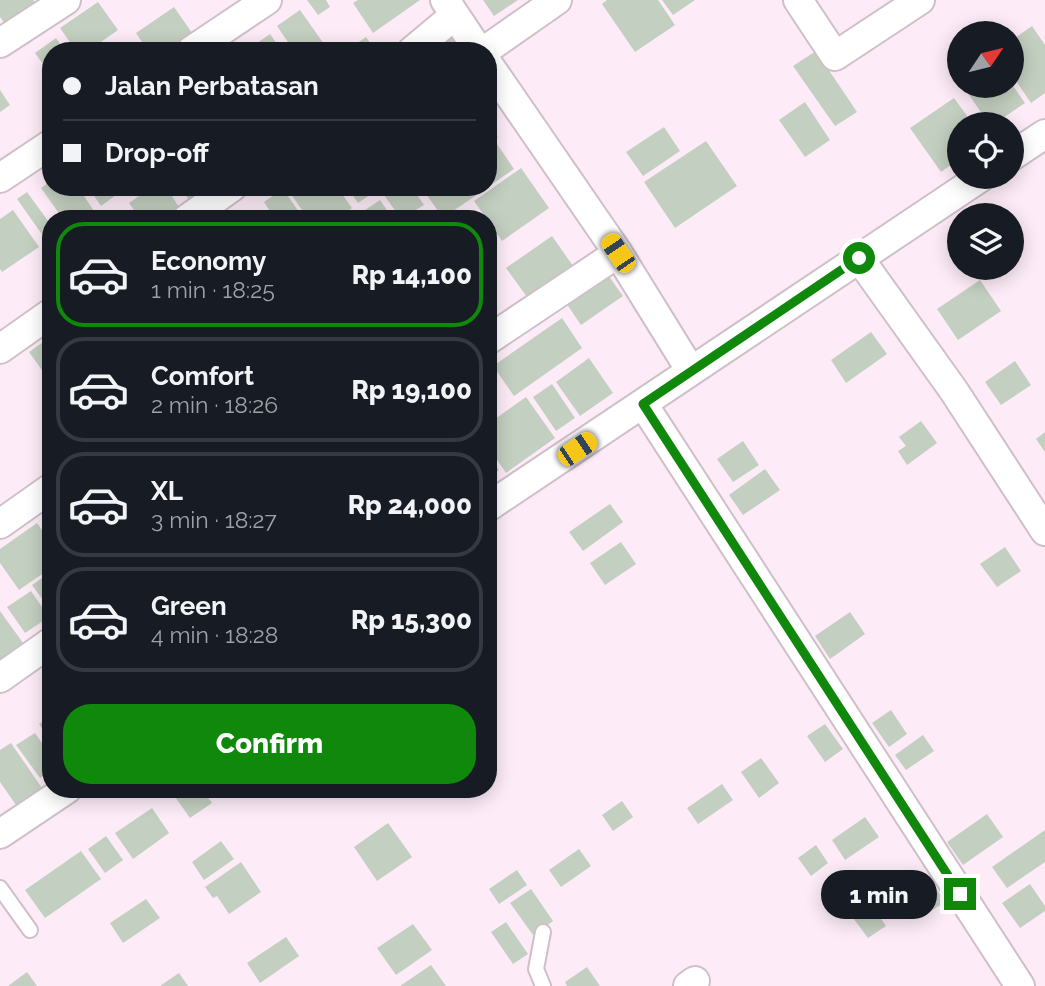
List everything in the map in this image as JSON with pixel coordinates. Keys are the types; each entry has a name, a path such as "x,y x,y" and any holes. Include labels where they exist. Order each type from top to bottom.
{"street":[{"path":"0,43 66,0"},
{"path":"204,42 267,0"},
{"path":"495,42 557,0"},
{"path":"798,0 835,56 920,0"},
{"path":"420,42 450,8 475,42"},
{"path":"497,77 618,253 691,371"},
{"path":"1024,148 1045,134"},
{"path":"0,178 42,150"},
{"path":"497,502 963,189"},
{"path":"200,210 219,196"},
{"path":"497,334 618,253"},
{"path":"859,258 954,391 1045,531"},
{"path":"0,349 42,319"},
{"path":"643,404 1020,986"},
{"path":"0,524 42,494"},
{"path":"0,678 42,648"},
{"path":"0,834 54,798"}],"lane":[{"path":"0,888 30,930"},
{"path":"543,932 536,969 543,986"}],"building":[{"path":"0,0 33,0 38,7 8,28 0,17"},
{"path":"307,0 326,0 330,7 318,15"},
{"path":"358,0 420,0 373,33 353,3"},
{"path":"483,0 518,0 494,16"},
{"path":"607,0 658,0 675,25 635,52 602,4"},
{"path":"662,0 695,0 673,15"},
{"path":"98,2 118,30 101,42 70,42 60,28"},
{"path":"174,7 197,40 142,42 136,33"},
{"path":"300,10 323,42 288,42 277,26"},
{"path":"1032,26 1045,45 1045,93 1031,103 1024,93 1024,32"},
{"path":"270,34 276,42 258,42"},
{"path":"42,48 42,63 35,53"},
{"path":"816,51 857,112 835,126 793,66"},
{"path":"0,90 10,105 0,112"},
{"path":"954,98 964,112 947,112 947,168 941,172 910,128"},
{"path":"971,98 1021,98 1025,103 1012,112 981,112"},
{"path":"805,102 830,140 805,157 779,120"},
{"path":"664,127 680,151 643,176 626,152"},
{"path":"706,141 737,186 675,228 644,182"},
{"path":"497,144 514,169 497,181"},
{"path":"521,168 549,208 502,241 497,234 497,210 480,210 474,201 481,196 497,196 497,185"},
{"path":"27,192 42,213 41,233 17,199"},
{"path":"47,196 84,196 93,210 57,210"},
{"path":"94,196 115,196 101,206"},
{"path":"139,196 172,196 179,207 175,210 134,210 129,203"},
{"path":"273,196 288,196 298,210 269,210 264,202"},
{"path":"292,196 343,196 352,208 349,210 302,210"},
{"path":"353,196 368,196 358,203"},
{"path":"385,196 418,196 424,205 416,210 395,210"},
{"path":"427,196 475,196 455,210 437,210"},
{"path":"380,200 387,210 365,210"},
{"path":"13,210 39,247 2,272 0,219"},
{"path":"552,236 578,273 532,304 506,268"},
{"path":"606,272 623,296 581,325 564,300"},
{"path":"980,280 1001,311 958,340 937,309"},
{"path":"562,318 582,348 514,396 497,372 497,363"},
{"path":"871,332 887,354 846,383 831,360"},
{"path":"42,343 42,370 29,352"},
{"path":"589,358 613,393 580,416 556,382"},
{"path":"1015,361 1031,385 1001,405 985,382"},
{"path":"552,384 575,418 556,431 533,397"},
{"path":"526,397 555,438 506,473 497,460 497,418"},
{"path":"921,421 937,443 907,465 898,451 906,446 899,437"},
{"path":"1045,432 1045,452 1036,439"},
{"path":"743,441 759,465 733,482 717,459"},
{"path":"765,469 780,490 743,515 729,495"},
{"path":"610,504 623,522 583,551 569,532"},
{"path":"37,523 42,530 42,574 19,590 0,563 0,549"},
{"path":"621,542 636,564 605,585 590,563"},
{"path":"1005,547 1021,571 997,587 980,564"},
{"path":"42,578 42,599 32,585"},
{"path":"31,591 42,607 42,622 25,633 7,607"},
{"path":"0,611 26,647 0,663"},
{"path":"850,612 865,634 830,659 815,636"},
{"path":"891,710 907,734 889,747 872,723"},
{"path":"825,724 843,749 825,762 807,736"},
{"path":"35,733 42,743 42,777 40,778 16,745"},
{"path":"923,735 934,751 906,770 895,755"},
{"path":"11,743 42,788 16,805 0,782 0,750"},
{"path":"761,758 779,783 759,798 741,772"},
{"path":"722,784 733,800 698,824 687,808"},
{"path":"176,798 208,798 212,803 190,818"},
{"path":"622,801 633,817 613,831 602,815"},
{"path":"152,808 169,833 133,859 115,833"},
{"path":"987,814 1003,837 963,865 947,842"},
{"path":"865,817 879,837 845,860 832,840"},
{"path":"388,823 412,857 377,881 354,847"},
{"path":"1045,830 1045,862 1007,888 992,867"},
{"path":"106,836 123,860 105,873 88,849"},
{"path":"221,841 234,859 204,880 192,862"},
{"path":"816,845 828,863 811,876 798,858"},
{"path":"579,849 591,866 561,887 549,870"},
{"path":"81,851 101,879 45,918 25,890"},
{"path":"241,862 261,892 229,914 217,896 213,898 205,887"},
{"path":"517,870 527,885 499,904 489,889"},
{"path":"933,884 945,902 923,916 912,899"},
{"path":"1030,884 1045,906 1045,911 1020,928 1002,903"},
{"path":"531,889 553,921 533,935 510,903"},
{"path":"146,899 160,918 123,943 110,923"},
{"path":"869,901 886,926 868,938 850,914"},
{"path":"506,922 528,954 513,964 491,932"},
{"path":"413,924 432,950 396,975 377,948"},
{"path":"286,937 299,956 260,983 247,963"},
{"path":"431,965 446,986 400,986"},
{"path":"587,967 600,986 567,986 565,982"},
{"path":"27,972 37,986 8,986"},
{"path":"179,973 188,986 160,986"}],"route":[{"path":"859,258 643,404 960,894"}]}
